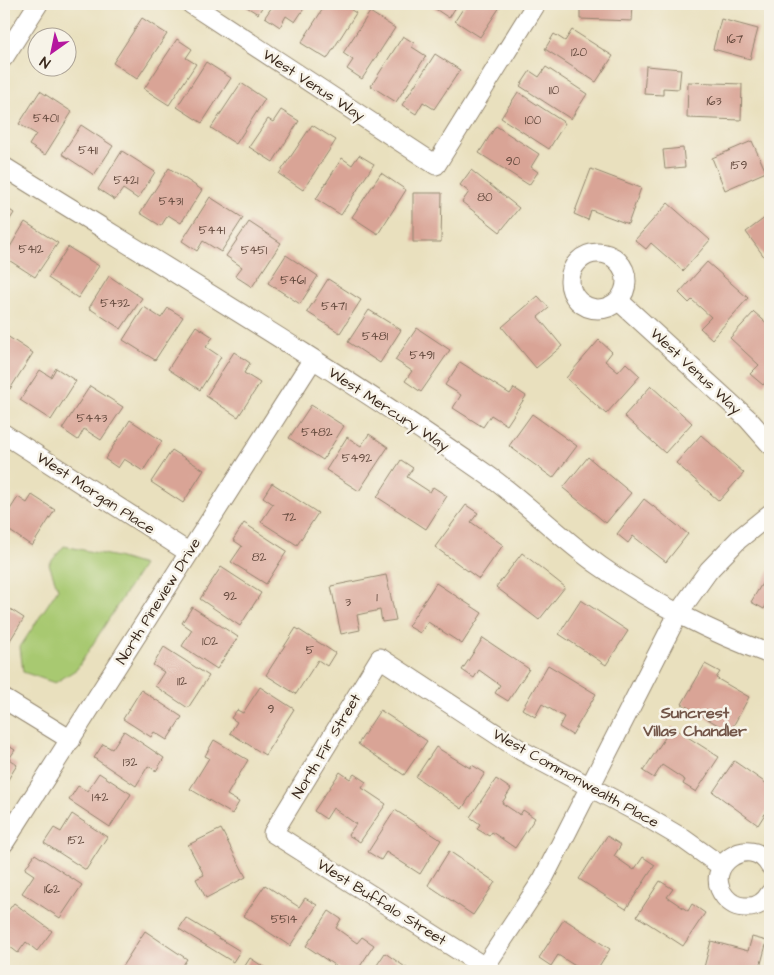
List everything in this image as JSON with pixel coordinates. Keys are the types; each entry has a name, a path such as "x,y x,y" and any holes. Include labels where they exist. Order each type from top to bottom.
{"street":[{"path":"4,57 38,4"},
{"name":"West Venus Way","path":"191,4 436,166 536,4"},
{"name":"West Mercury Way","path":"4,167 313,359 488,475 599,566 633,588 735,641 770,654"},
{"name":"West Venus Way","path":"619,301 748,419 770,444"},
{"name":"North Pineview Drive","path":"4,843 71,740 188,552 313,359"},
{"name":"West Morgan Place","path":"4,434 188,552"},
{"path":"486,970 544,879 679,612 709,570 739,539 770,514"},
{"name":"West Commonwealth Place","path":"380,658 522,751 590,786 674,834 721,866"},
{"name":"North Fir Street","path":"273,833 380,658"},
{"path":"4,698 71,740"},
{"name":"West Buffalo Street","path":"273,833 486,970"},
{"path":"770,866 762,856 744,852 735,854 721,866 718,884 727,900 734,905 753,907 761,903 770,893"}],"green space":[{"path":"64,546 117,557 143,565 77,669 55,683 23,672 20,647 58,589 49,564"}],"building":[{"path":"242,4 264,4 258,14"},
{"path":"274,4 307,4 295,22 286,16 280,27 265,17"},
{"path":"326,4 342,4 356,13 327,59 301,43"},
{"path":"428,4 458,4 449,18"},
{"path":"466,4 502,4 480,37 455,21"},
{"path":"580,4 633,4 632,21 580,19"},
{"path":"370,12 395,28 362,79 347,69 353,60 343,53"},
{"path":"142,18 167,34 137,79 113,63"},
{"path":"721,19 758,29 750,59 713,49"},
{"path":"572,30 613,56 596,82 545,49 554,34 565,41"},
{"path":"403,36 414,43 412,47 426,56 396,102 371,86"},
{"path":"177,39 192,49 186,58 196,64 169,105 144,89"},
{"path":"435,54 460,70 434,109 423,102 416,114 402,105"},
{"path":"206,62 231,78 202,123 177,107"},
{"path":"646,66 681,69 679,89 663,88 663,95 644,94"},
{"path":"546,67 587,94 571,119 520,86 530,71 539,77"},
{"path":"688,82 742,84 741,120 687,118"},
{"path":"241,83 265,99 236,144 211,128"},
{"path":"40,91 72,112 45,155 29,145 36,134 19,124"},
{"path":"518,92 565,123 549,149 501,118"},
{"path":"281,110 299,121 273,162 249,147 268,119 273,122"},
{"path":"81,125 113,146 94,175 62,154"},
{"path":"312,125 336,140 303,190 279,174"},
{"path":"496,126 539,154 531,167 538,172 529,185 479,153"},
{"path":"752,141 766,172 725,190 712,158"},
{"path":"683,148 685,167 665,169 663,150"},
{"path":"122,151 155,172 138,199 123,189 115,200 98,189"},
{"path":"359,155 374,164 341,215 316,199 342,158 352,165"},
{"path":"169,168 202,190 181,223 168,215 161,226 140,213"},
{"path":"591,169 641,188 628,224 591,210 588,220 574,214"},
{"path":"471,170 519,208 500,232 462,202 469,192 460,185"},
{"path":"381,173 406,190 378,234 352,217"},
{"path":"413,193 442,193 441,242 413,242"},
{"path":"210,197 243,218 221,252 203,241 197,251 182,241"},
{"path":"668,203 710,240 683,271 651,243 646,249 635,240"},
{"path":"4,206 14,213 4,229"},
{"path":"770,214 770,260 768,262 746,232"},
{"path":"25,222 58,243 35,277 4,257"},
{"path":"249,222 281,243 252,287 235,276 242,267 226,256"},
{"path":"68,247 99,266 78,298 48,278"},
{"path":"286,255 318,276 300,304 268,283"},
{"path":"707,262 748,298 712,339 700,328 711,317 692,300 689,303 679,293"},
{"path":"109,276 142,298 121,329 89,308"},
{"path":"328,279 361,300 340,333 307,312"},
{"path":"538,296 549,308 538,317 562,346 536,368 502,327"},
{"path":"144,307 161,318 168,308 183,317 155,360 123,340"},
{"path":"369,310 401,330 380,363 348,342"},
{"path":"754,312 770,326 770,377 763,385 750,374 759,365 730,338"},
{"path":"196,326 213,337 206,347 221,357 200,390 168,369"},
{"path":"417,328 450,350 421,392 405,381 412,371 395,360"},
{"path":"4,334 33,353 10,389 4,385"},
{"path":"599,340 612,352 605,361 618,372 626,363 640,376 606,414 566,378"},
{"path":"234,352 250,363 244,373 260,383 238,417 206,396"},
{"path":"460,362 510,394 514,388 526,396 507,425 491,415 483,427 453,408 461,395 445,385"},
{"path":"56,368 76,381 51,420 20,400 40,370 51,377"},
{"path":"90,386 123,407 101,440 84,429 78,440 62,429"},
{"path":"651,386 692,423 665,453 624,416"},
{"path":"311,405 344,426 323,460 289,438"},
{"path":"532,414 577,446 553,478 509,446"},
{"path":"130,420 162,441 143,471 124,459 118,468 105,459"},
{"path":"369,434 388,447 359,491 326,470 347,437 361,446"},
{"path":"701,435 744,473 719,501 676,463"},
{"path":"172,450 204,470 183,503 151,482"},
{"path":"588,457 631,493 606,523 563,488"},
{"path":"401,460 413,468 407,477 430,492 433,487 447,496 426,529 377,497"},
{"path":"272,483 318,513 297,545 261,522 273,504 263,497"},
{"path":"32,495 55,510 32,546 4,527 4,519 18,497 27,503"},
{"path":"644,499 688,534 666,562 633,536 628,543 617,534"},
{"path":"466,505 478,513 471,522 503,545 479,579 435,547"},
{"path":"244,523 287,551 266,584 231,562 242,546 233,540"},
{"path":"522,553 565,587 539,620 496,587"},
{"path":"221,567 261,593 240,626 200,599"},
{"path":"770,570 770,598 764,609 751,602"},
{"path":"386,575 396,620 382,622 380,610 357,615 360,630 341,634 331,586"},
{"path":"436,583 482,613 462,644 428,622 420,633 408,626"},
{"path":"581,600 628,631 606,665 559,634"},
{"path":"4,605 24,618 4,650"},
{"path":"192,607 238,637 217,669 182,646 192,630 182,623"},
{"path":"296,628 335,653 327,666 318,660 296,694 266,675"},
{"path":"483,638 529,669 508,701 495,693 500,685 479,670 474,678 462,670"},
{"path":"164,647 209,676 188,708 155,686 164,672 153,665"},
{"path":"705,664 720,672 716,678 749,697 730,732 682,704"},
{"path":"548,665 596,694 572,735 559,727 564,717 542,704 535,717 522,709"},
{"path":"260,687 294,709 265,755 230,733 237,722 231,718 237,710 243,713"},
{"path":"141,690 182,717 167,740 154,732 151,737 123,719"},
{"path":"380,710 427,741 404,775 358,744"},
{"path":"672,727 719,757 696,792 683,784 685,780 662,765 654,778 643,771"},
{"path":"124,731 164,758 156,771 148,766 136,786 94,758 103,744 112,749"},
{"path":"214,740 248,760 227,795 239,802 232,814 190,789 209,758 205,756"},
{"path":"4,743 15,750 9,759 17,765 4,786"},
{"path":"436,747 470,768 472,765 485,773 462,809 416,777"},
{"path":"734,761 770,786 770,806 758,825 713,792"},
{"path":"340,772 350,779 354,774 366,782 362,788 386,804 360,842 348,835 356,824 333,808 326,819 314,811"},
{"path":"99,773 131,794 110,827 69,800 78,786 87,791"},
{"path":"496,779 511,789 502,803 520,815 523,810 535,818 515,848 492,832 489,836 477,829 480,824 470,817"},
{"path":"395,810 441,840 420,874 386,852 381,860 368,852"},
{"path":"72,814 107,837 86,870 44,843 54,828 61,832"},
{"path":"221,829 246,877 206,898 196,879 204,875 188,845"},
{"path":"607,836 621,845 614,856 634,870 643,857 655,865 626,909 579,879"},
{"path":"449,851 495,882 473,915 428,885"},
{"path":"35,854 82,885 60,918 22,893 34,875 25,869"},
{"path":"660,881 673,889 667,897 688,911 692,904 705,913 683,946 637,916"},
{"path":"265,885 299,907 305,898 317,905 290,946 244,916"},
{"path":"14,903 52,931 37,951 26,942 18,953 4,942 4,916"},
{"path":"329,911 341,919 336,928 357,943 362,937 374,945 357,971 343,971 306,946"},
{"path":"186,918 240,951 233,962 179,929"},
{"path":"564,919 610,949 596,971 578,971 580,969 558,955 551,966 539,958"},
{"path":"145,931 187,959 179,971 119,971"},
{"path":"752,937 767,941 759,971 703,971 711,941 748,951"},
{"path":"385,953 411,971 373,971"},
{"path":"250,958 270,971 247,971 243,969"}],"district":[{"name":"Suncrest Villas Chandler","path":"695,721"}]}
